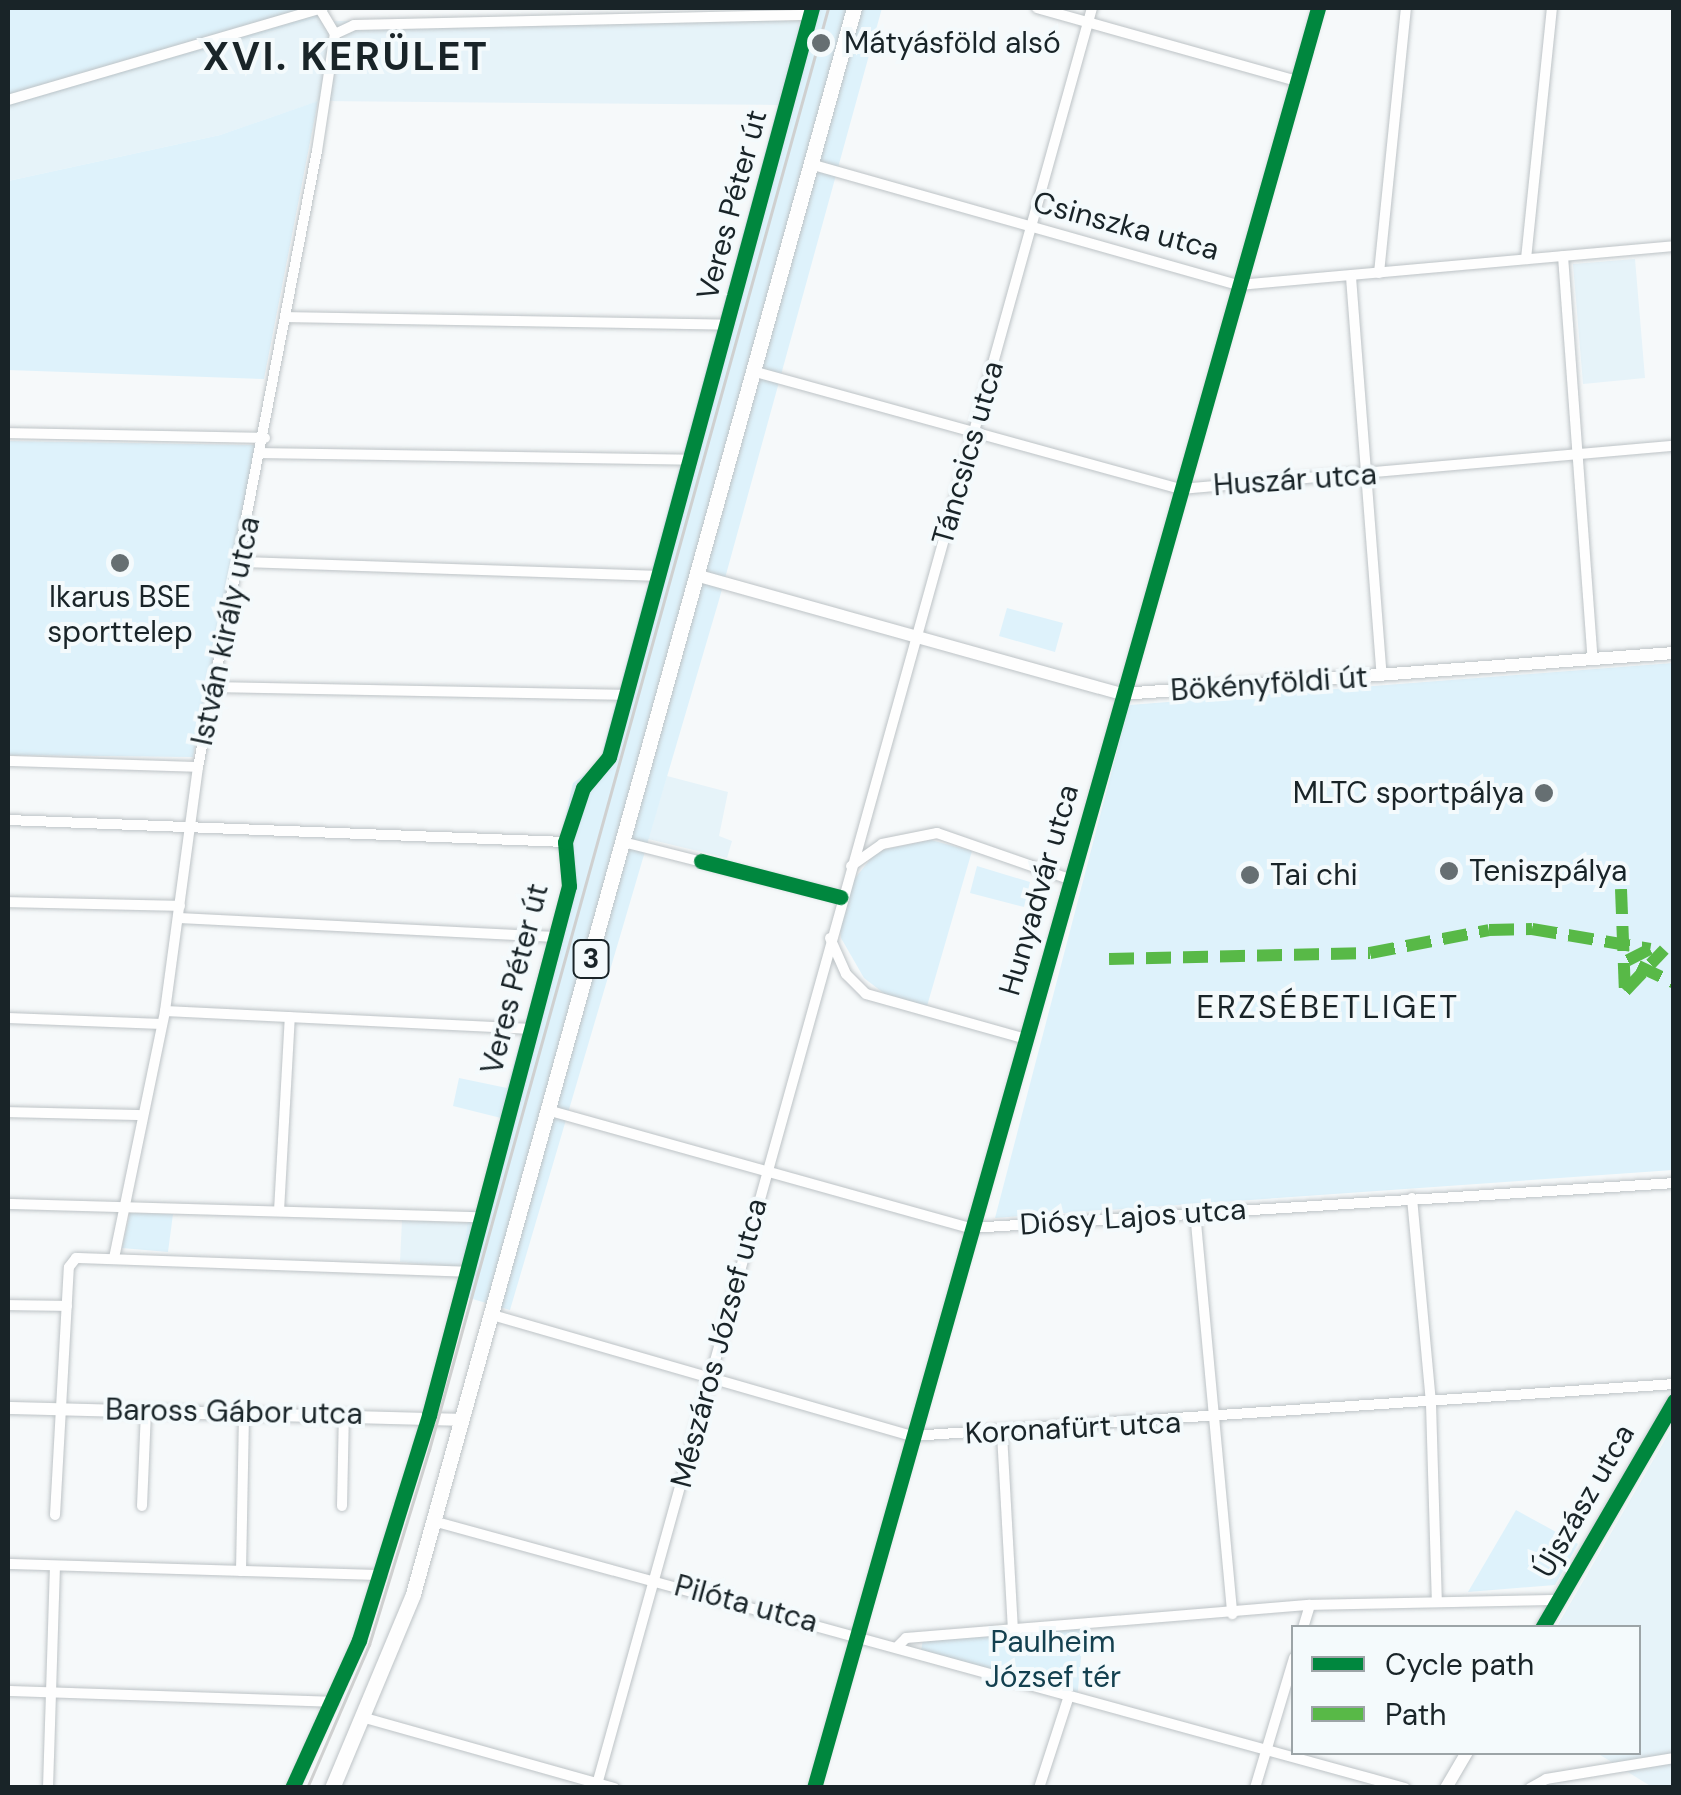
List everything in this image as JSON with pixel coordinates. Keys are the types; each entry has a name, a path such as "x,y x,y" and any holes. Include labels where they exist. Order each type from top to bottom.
{"main road":[{"name":"Veres Péter út","path":"332,1788 393,1652 433,1521 854,8"}],"street":[{"path":"8,100 323,8 336,34 354,24 811,11"},
{"path":"1036,8 1298,81"},
{"name":"Táncsics utca","path":"840,898 1092,8"},
{"name":"Hunyadvár utca","path":"814,1788 854,1633 1318,8"},
{"path":"1378,274 1406,8"},
{"path":"1526,260 1552,8"},
{"name":"Veres Péter út","path":"292,1788 334,1702 381,1575 428,1415 569,886 565,842 582,788 609,757 811,11"},
{"name":"István király utca","path":"114,1258 165,1011 198,767 265,438 336,34"},
{"name":"Csinszka utca","path":"810,164 1238,286 1673,246"},
{"path":"1673,246 1674,234"},
{"path":"1563,256 1593,660"},
{"path":"1351,278 1382,676"},
{"path":"286,317 727,324"},
{"name":"Huszár utca","path":"752,371 1180,489 1368,476 1578,452 1674,446"},
{"path":"8,433 265,438"},
{"path":"262,453 688,460"},
{"path":"240,562 656,576"},
{"name":"Bökényföldi út","path":"699,576 917,633 1122,694 1674,653"},
{"path":"216,687 627,695"},
{"path":"8,761 198,767"},
{"path":"8,820 565,842"},
{"path":"852,866 882,844 937,833 1072,880"},
{"path":"623,842 840,898"},
{"name":"Mészáros József utca","path":"596,1785 656,1579 840,898"},
{"path":"8,902 556,937"},
{"path":"830,937 846,974 866,994 1026,1039"},
{"path":"165,1011 532,1029"},
{"path":"279,1211 290,1017"},
{"path":"8,1018 162,1024"},
{"name":"Diósy Lajos utca","path":"547,1110 763,1174 971,1228 1674,1183"},
{"path":"8,1112 144,1115"},
{"path":"1412,1198 1431,1404 1437,1602"},
{"path":"8,1204 483,1217"},
{"path":"1195,1212 1232,1614"},
{"path":"55,1515 69,1267 76,1258 469,1272"},
{"path":"8,1304 68,1306"},
{"name":"Koronafürt utca","path":"489,1314 912,1436 1002,1434 1674,1384"},
{"name":"Újszász utca","path":"1544,1625 1674,1401"},
{"name":"Baross Gábor utca","path":"8,1408 428,1415 460,1420"},
{"path":"142,1506 146,1410"},
{"path":"241,1570 244,1412"},
{"path":"342,1506 344,1414"},
{"path":"1002,1434 1013,1632"},
{"name":"Pilóta utca","path":"433,1521 854,1633 1068,1698 1405,1788"},
{"path":"8,1564 381,1575"},
{"path":"48,1788 54,1566"},
{"path":"898,1646 906,1638 1310,1605 1559,1600"},
{"path":"1304,1625 1310,1605"},
{"path":"1255,1788 1291,1668"},
{"path":"8,1692 334,1702"},
{"path":"1039,1788 1068,1698"},
{"path":"365,1718 614,1788"},
{"path":"1446,1788 1465,1755"},
{"path":"1530,1788 1546,1778 1674,1758"}],"shaded area":[{"path":"328,15 333,21 800,21 780,105 319,101 220,135 8,181 8,107"},
{"path":"1635,259 1645,378 1583,384 1573,264"},
{"path":"667,776 728,792 719,836 732,841 727,858 648,839"},
{"path":"402,1220 469,1223 465,1268 400,1262"},
{"path":"1673,1426 1673,1787 1652,1787 1600,1755 1641,1755 1641,1625 1558,1625"}],"green space":[{"path":"8,8 328,8 328,15 8,107"},
{"path":"804,8 882,8 719,600 510,1310 459,1295 469,1211 480,1211 501,1118 453,1106 459,1078 507,1088 562,889 561,835 573,783 599,764"},
{"path":"318,101 264,379 8,370 8,181 220,135"},
{"name":"Ikarus BSE sporttelep","path":"8,441 257,445 193,757 8,755"},
{"path":"1007,608 1063,623 1055,652 999,636"},
{"path":"1673,663 1673,1170 995,1218 1129,705"},
{"path":"931,840 972,851 927,1006 890,998 864,978 841,938 839,916 847,888 877,851"},
{"path":"977,866 1030,882 1024,907 970,893"},
{"path":"130,1213 173,1214 168,1252 122,1248"},
{"path":"1516,1510 1578,1544 1555,1585 1468,1592"},
{"name":"Paulheim József tér","path":"1084,1626 1077,1700 921,1651 923,1639"}],"tram line":[{"path":"307,1788 369,1645 429,1450 828,8"}],"marked path":[{"path":"1621,889 1625,991"},
{"path":"1109,959 1370,953 1489,930 1532,929 1650,949 1623,963"},
{"path":"1625,991 1664,950"},
{"path":"1638,966 1674,983"}],"cycle path":[{"path":"292,1788 359,1640 429,1415 569,886 565,842 583,788 609,757 812,8"},
{"path":"814,1788 1318,8"},
{"path":"701,861 840,897"},
{"path":"1544,1625 1674,1401"}],"place":[{"name":"Mátyásföld alsó","path":"821,43"},
{"name":"Ikarus BSE sporttelep","path":"120,563"},
{"name":"MLTC sportpálya","path":"1544,793"},
{"name":"Teniszpálya","path":"1449,871"},
{"name":"Tai chi","path":"1250,875"}],"district":[{"name":"XVI. KERÜLET","path":"346,56"},
{"name":"ERZSÉBETLIGET","path":"1328,1007"}]}
